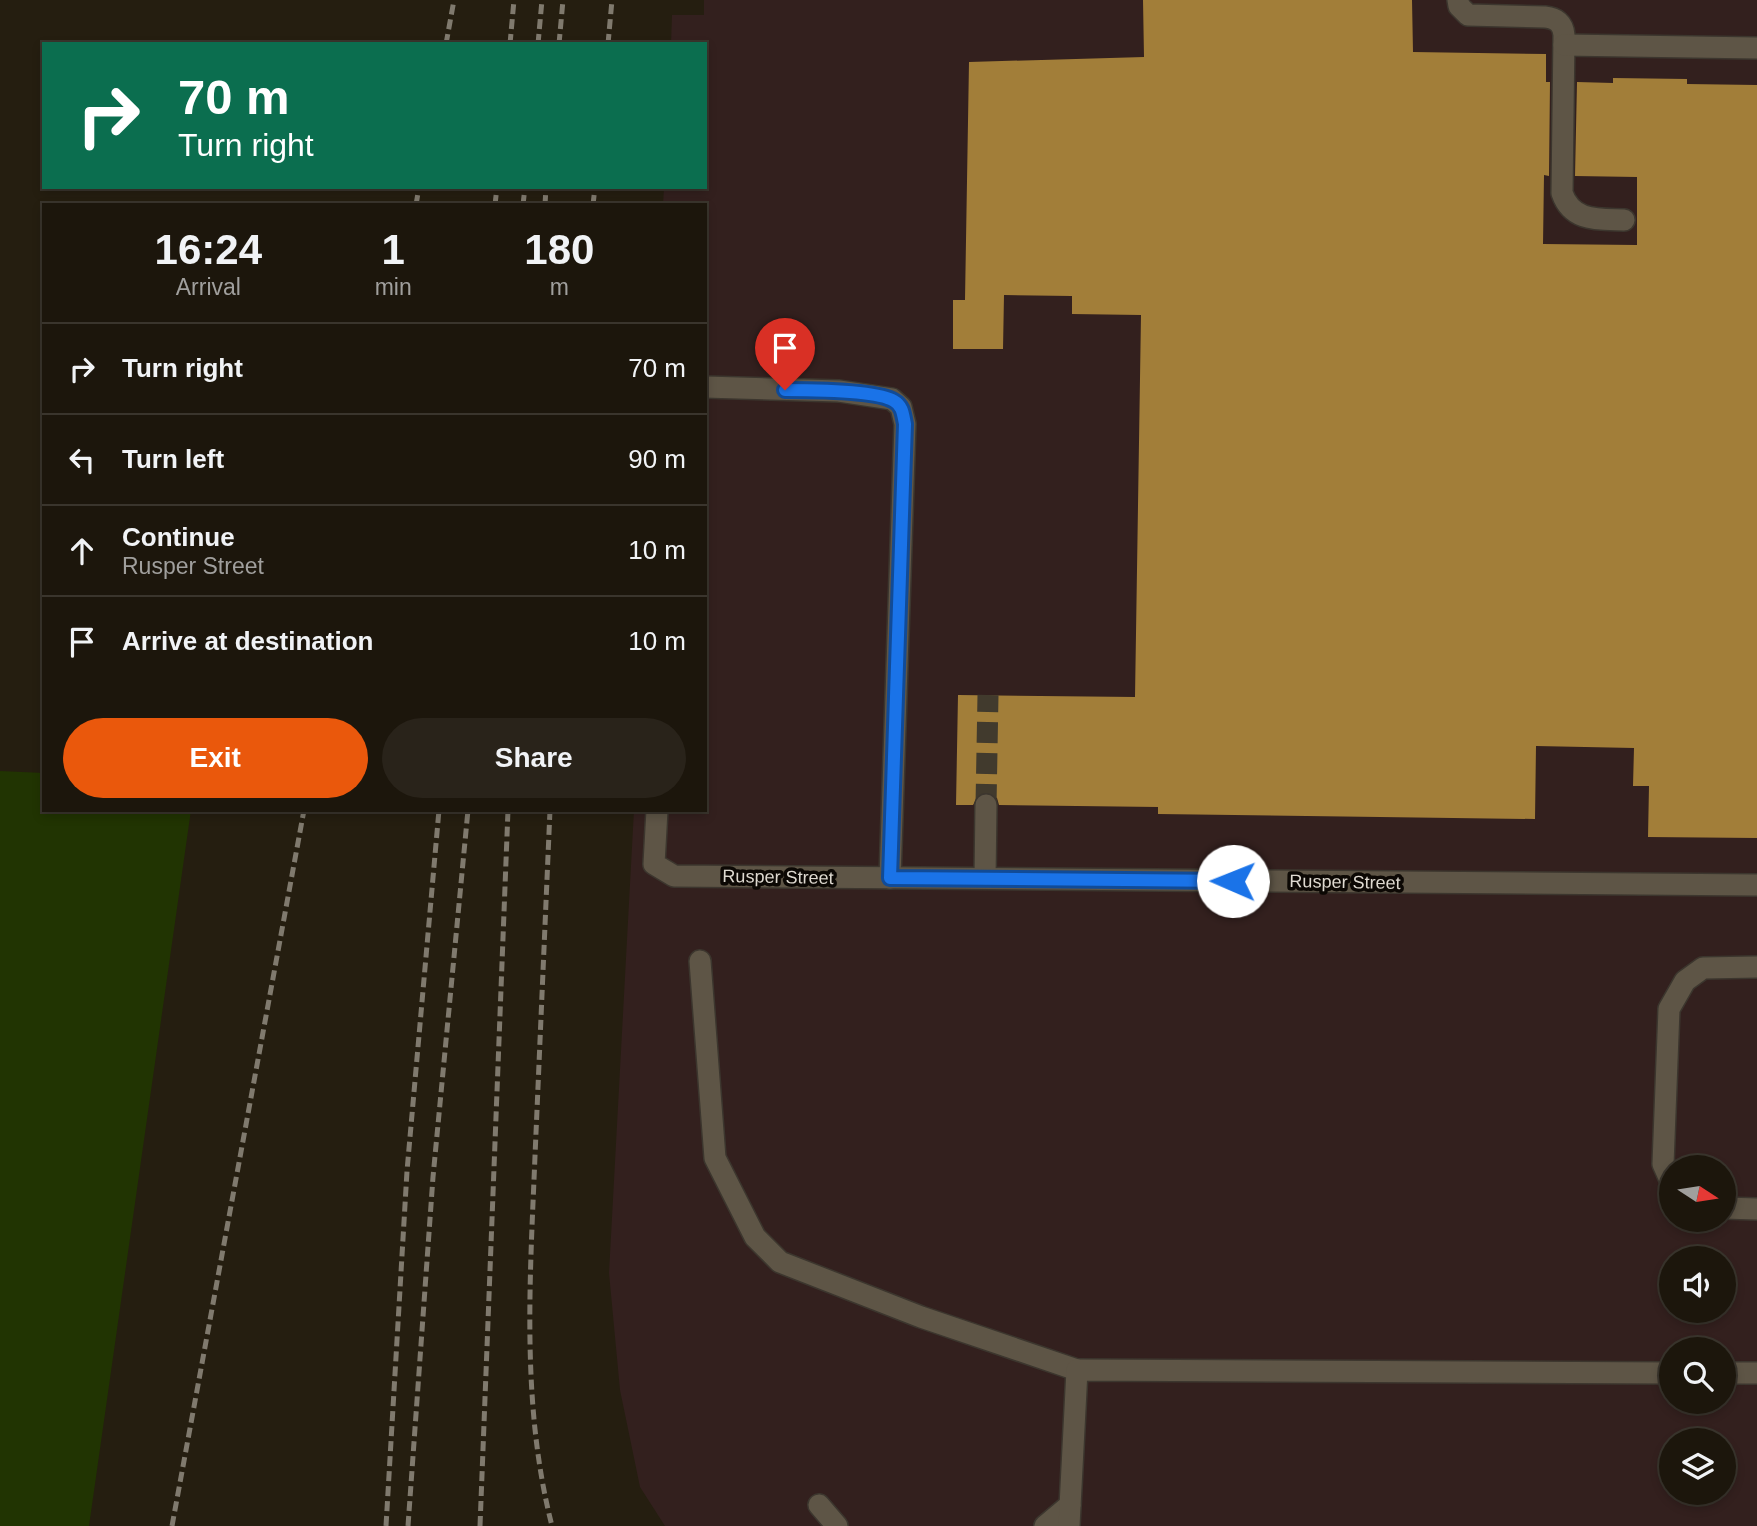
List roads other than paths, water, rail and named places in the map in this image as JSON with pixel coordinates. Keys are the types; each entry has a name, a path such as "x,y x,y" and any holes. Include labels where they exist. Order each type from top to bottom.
{"lane":[{"path":"1458,0 1459,6 1468,15 1553,18 1563,28 1562,183 1565,203 1581,217 1624,219"},
{"path":"1564,45 1757,48"},
{"path":"707,387 839,391 892,399 901,407 905,424 890,878"},
{"path":"985,878 986,805"},
{"name":"Rusper Street","path":"657,812 654,864 674,876 1757,885"},
{"path":"700,961 715,1158 755,1237 780,1262 921,1317 1077,1370 1659,1373"},
{"path":"1663,1155 1669,1009 1685,981 1703,968 1757,967"},
{"path":"1736,1208 1757,1209"},
{"path":"1045,1526 1070,1515 1077,1370"},
{"path":"1736,1373 1757,1373"},
{"path":"819,1505 837,1526"}],"tunnel":[{"path":"986,805 988,695"}],"railway":[{"path":"446,42 454,0"},
{"path":"510,42 514,0"},
{"path":"538,42 542,0"},
{"path":"559,42 563,0"},
{"path":"608,42 612,0"},
{"path":"416,203 419,189"},
{"path":"495,203 497,189"},
{"path":"523,203 525,189"},
{"path":"545,203 546,189"},
{"path":"593,203 595,189"},
{"path":"172,1526 304,812"},
{"path":"386,1526 407,1171 439,812"},
{"path":"408,1526 433,1177 468,812"},
{"path":"480,1526 508,812"},
{"path":"550,812 531,1249 530,1342 536,1434 552,1526"}]}
